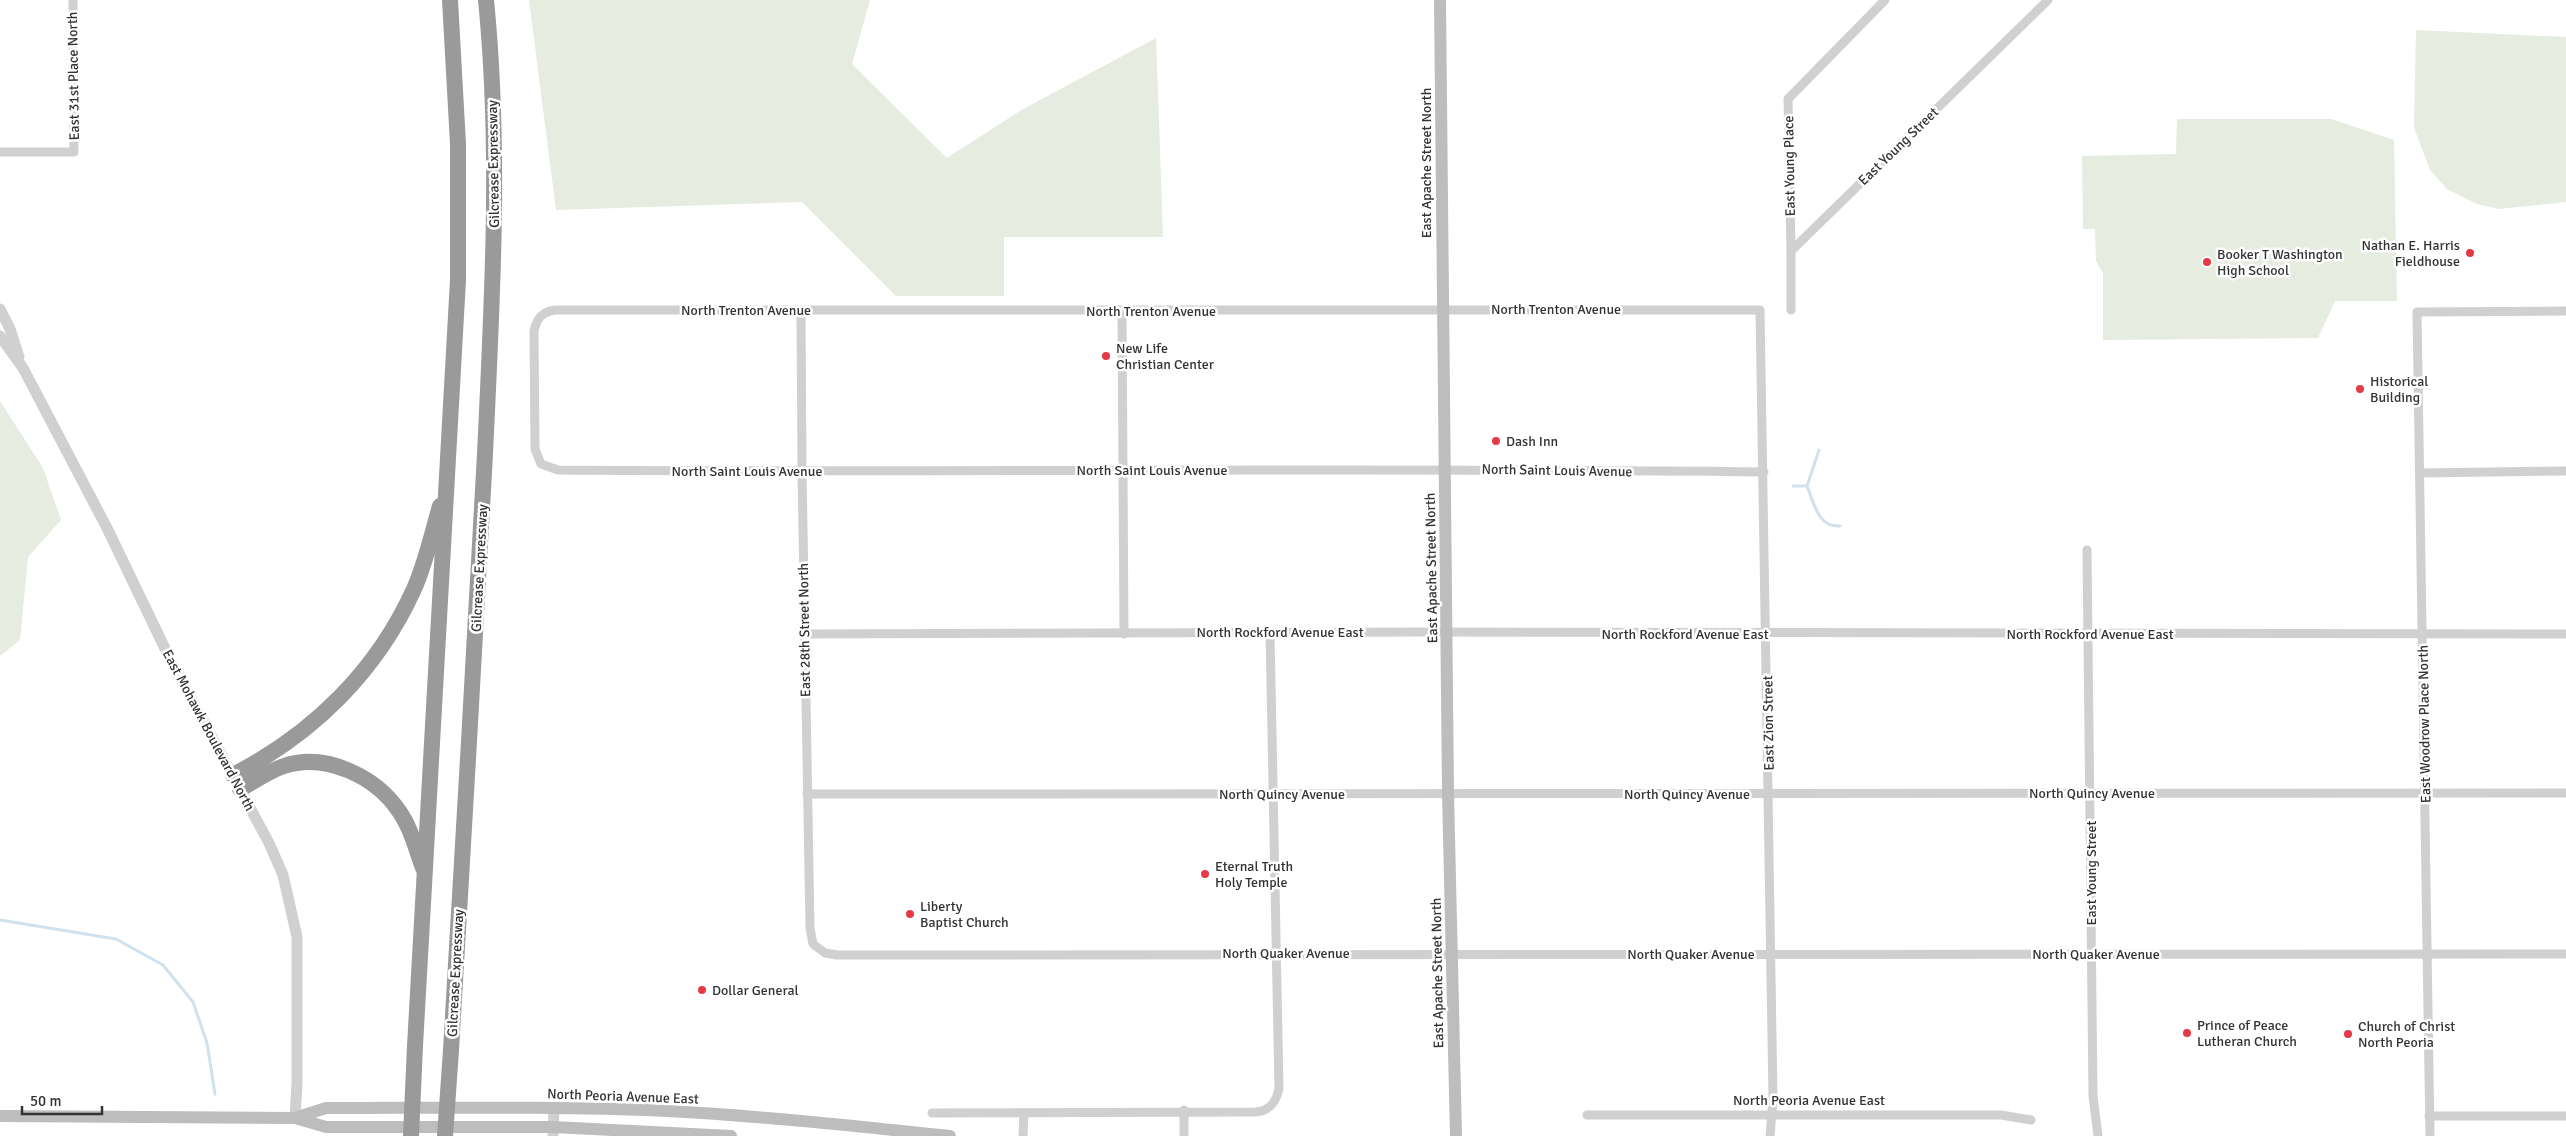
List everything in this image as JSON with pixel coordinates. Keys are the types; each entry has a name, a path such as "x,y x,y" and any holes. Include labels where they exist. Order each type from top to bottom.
{"highway":[{"path":"411,1136 458,299 459,212 456,77 450,0"},
{"name":"Gilcrease Expressway","path":"445,1136 478,592 494,257 494,142 486,0"},
{"path":"236,782 295,738 334,704 373,659 414,588 449,474"},
{"path":"236,782 298,764 331,765 358,775 379,789 399,811 408,828 425,874"}],"main road":[{"name":"East Apache Street North","path":"1440,0 1448,793 1456,1136"},
{"name":"North Peoria Avenue East","path":"295,1118 326,1108 554,1108 744,1116 950,1136"},
{"name":"North Peoria Avenue East","path":"0,1116 295,1118 326,1127 731,1136"}],"street":[{"name":"East 31st Place North","path":"0,152 74,152 73,0"},
{"name":"East Young Place","path":"1791,251 1788,99 1885,0"},
{"name":"East Young Street","path":"1791,251 2048,0"},
{"path":"1791,251 1791,310"},
{"name":"East Mohawk Boulevard North","path":"0,309 10,329 23,368"},
{"name":"North Trenton Avenue","path":"541,464 535,450 534,331 536,322 542,314 556,310 1760,310"},
{"name":"East 28th Street North","path":"801,310 804,634 810,928 811,937 817,948"},
{"name":"East Zion Street","path":"1760,310 1771,954 1772,1115 1770,1136"},
{"path":"1122,311 1124,634"},
{"name":"East Woodrow Place North","path":"2430,1136 2416,312 2566,311"},
{"name":"East Mohawk Boulevard North","path":"0,336 23,368 107,528 188,694 236,782 283,875 297,937 297,1083 295,1118"},
{"name":"North Saint Louis Avenue","path":"541,464 558,470 802,472 1445,468 1764,472"},
{"path":"2420,473 2566,472"},
{"name":"East Young Street","path":"2087,550 2093,1096 2098,1136"},
{"path":"932,1113 1260,1111 1273,1104 1279,1089 1275,794 1270,632"},
{"name":"North Rockford Avenue East","path":"804,634 1270,632 2566,634"},
{"name":"North Quincy Avenue","path":"807,794 2566,793"},
{"name":"North Quaker Avenue","path":"817,948 825,953 837,955 2428,952 2566,954"},
{"path":"553,1132 554,1108"},
{"path":"1184,1110 1184,1136"},
{"path":"1023,1136 1024,1113"},
{"name":"North Peoria Avenue East","path":"1587,1115 2001,1115 2031,1120"},
{"path":"2429,1116 2566,1116"}],"shaded area":[{"path":"529,0 870,0 852,64 947,158 1023,109 1156,38 1163,237 1004,237 1004,296 896,296 802,202 556,210"},
{"path":"2416,30 2566,37 2566,202 2499,209 2477,204 2447,189 2430,170 2414,128"},
{"path":"2177,119 2331,119 2394,140 2397,301 2335,301 2318,338 2103,340 2103,273 2096,261 2095,229 2083,229 2082,156 2176,154"},
{"path":"0,401 43,468 61,520 28,557 20,640 0,656"}],"waterway":[{"path":"1807,486 1819,450"},
{"path":"1793,486 1807,486 1822,519 1833,526 1840,526"},
{"path":"0,920 116,939 163,965 193,1002 207,1043 215,1094"}],"place":[{"name":"Nathan E. Harris Fieldhouse","path":"2470,253"},
{"name":"Booker T Washington High School","path":"2207,262"},
{"name":"New Life Christian Center","path":"1106,356"},
{"name":"Historical Building","path":"2360,389"},
{"name":"Dash Inn","path":"1496,441"},
{"name":"Eternal Truth Holy Temple","path":"1205,874"},
{"name":"Liberty Baptist Church","path":"910,914"},
{"name":"Dollar General","path":"702,990"},
{"name":"Prince of Peace Lutheran Church","path":"2187,1033"},
{"name":"Church of Christ North Peoria","path":"2348,1034"}]}
